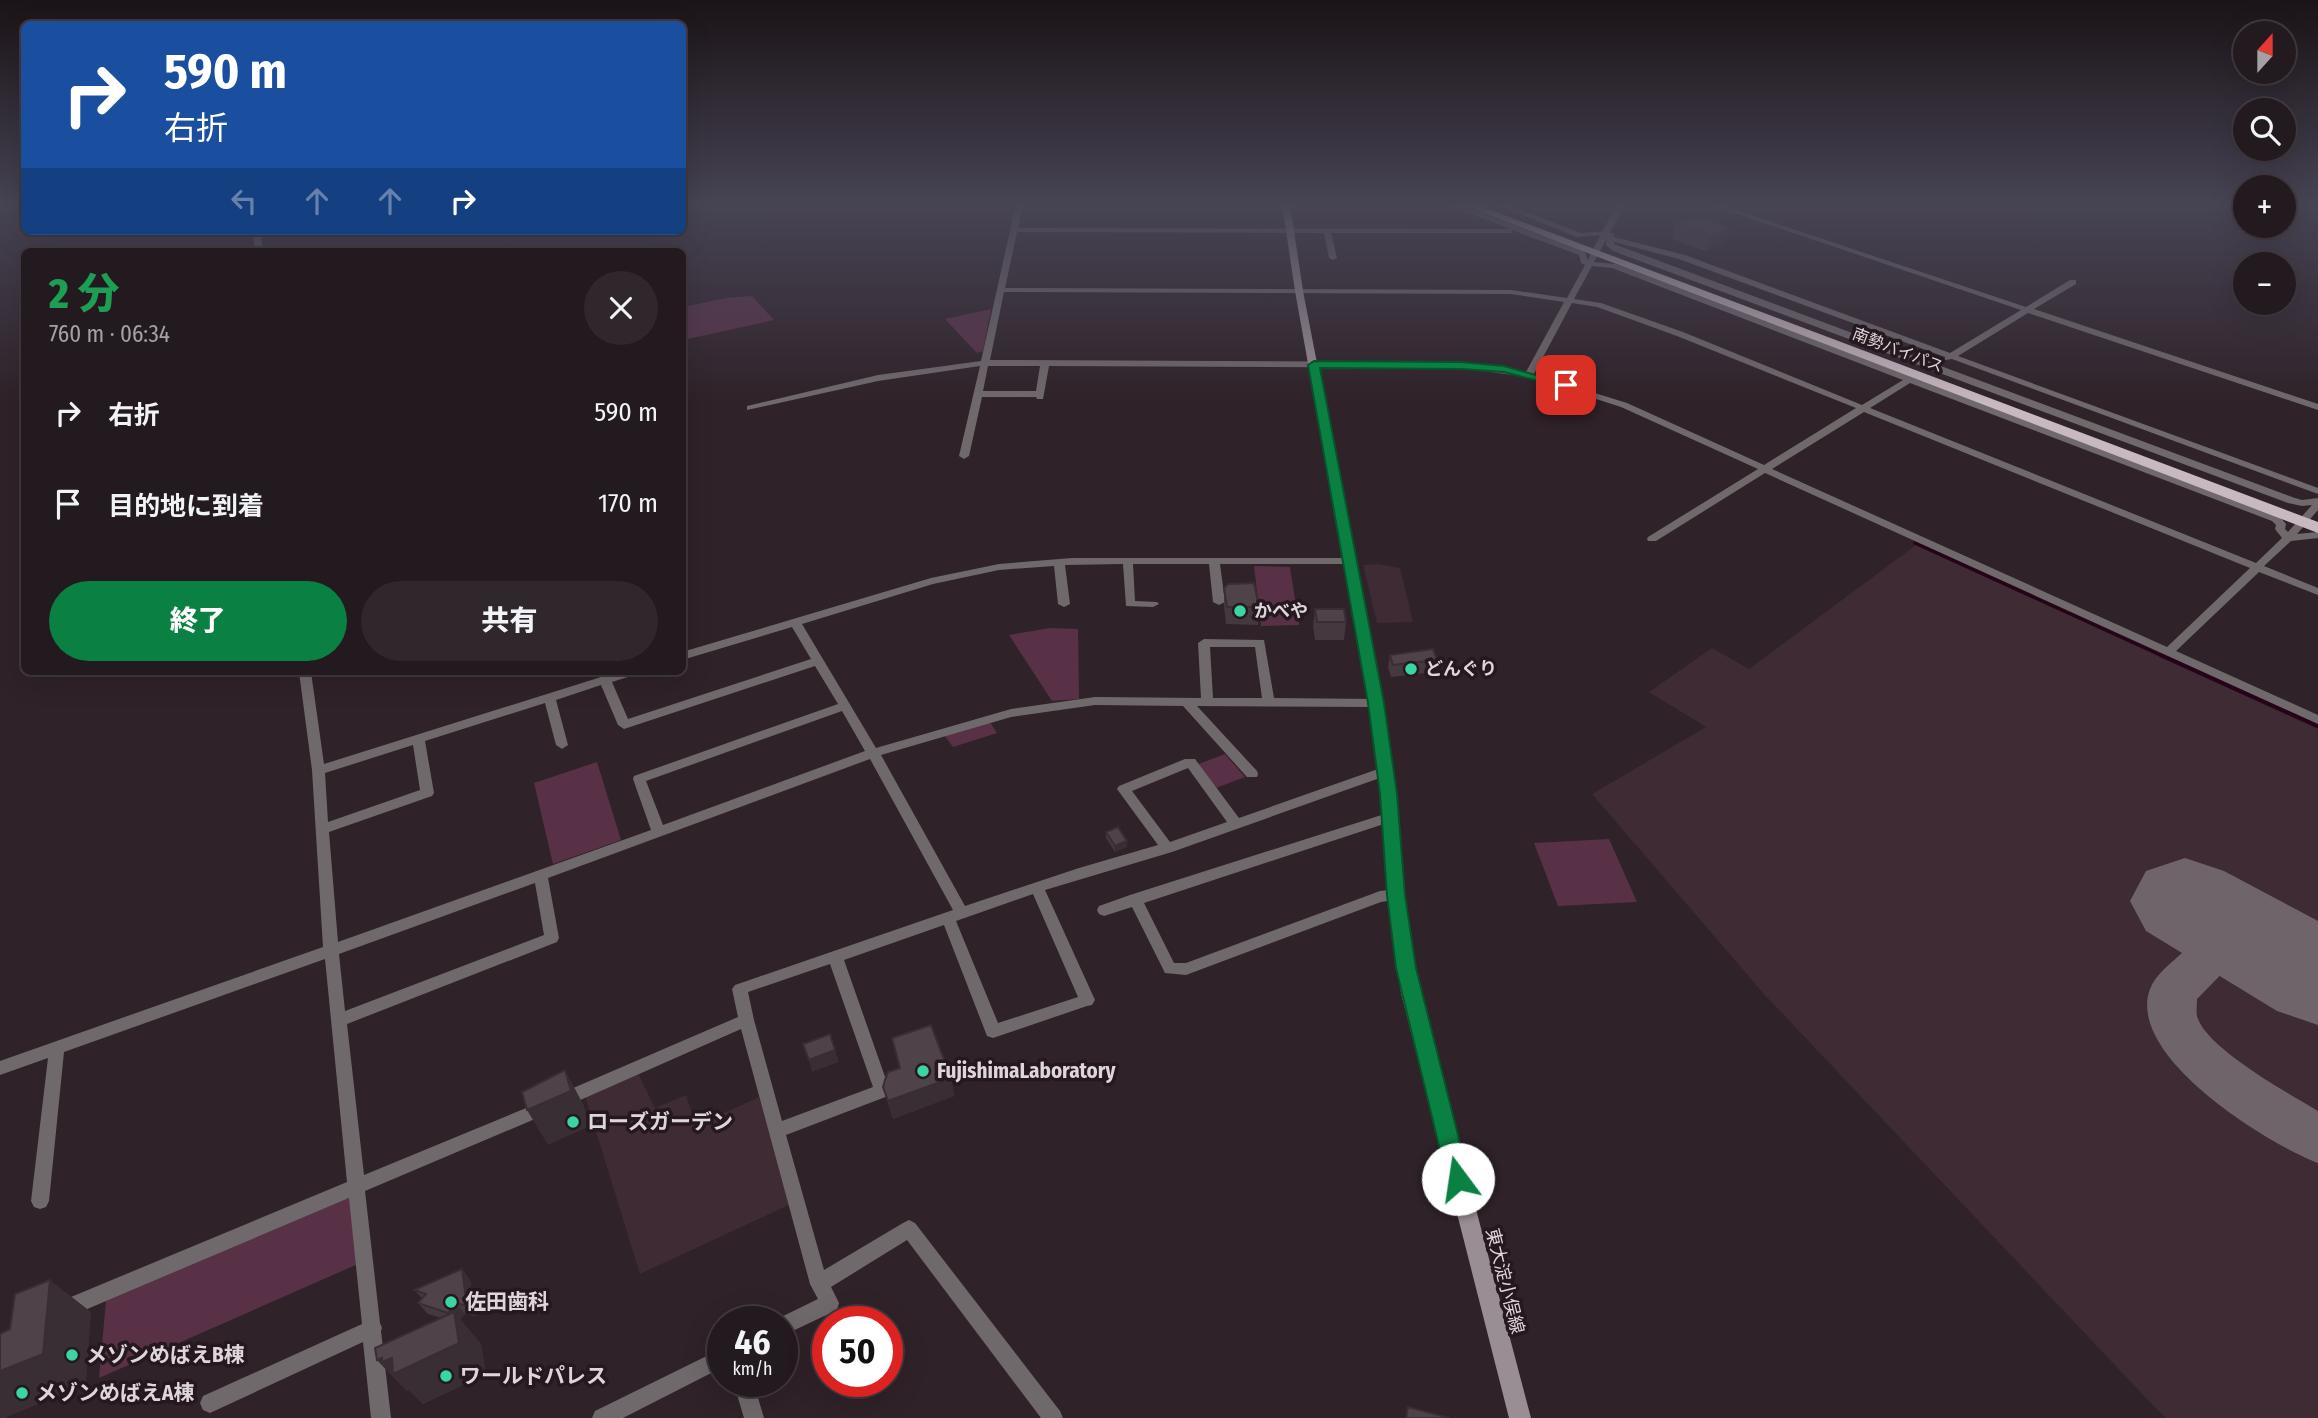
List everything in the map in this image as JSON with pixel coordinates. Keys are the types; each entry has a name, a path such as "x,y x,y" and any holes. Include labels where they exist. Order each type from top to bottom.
{"highway":[{"name":"南勢バイパス","path":"1637,270 2313,511 2318,528"}],"main road":[{"name":"東大淀小俣線","path":"1296,270 1376,703 1391,817 1396,895 1410,993 1520,1418"}],"street":[{"path":"964,456 1004,270"},
{"path":"1529,375 1587,270"},
{"path":"1624,270 2276,519 2288,538"},
{"path":"1673,270 2302,503 2313,511 2168,652"},
{"path":"1718,270 2318,491"},
{"path":"1909,270 2318,407"},
{"path":"1933,367 2073,282"},
{"path":"1000,290 1511,292 1572,300 1631,315 2318,592"},
{"path":"750,408 864,380 985,363 1461,365 1529,375 1624,405 2318,720"},
{"path":"977,394 1040,395 1045,363"},
{"path":"1652,539 1910,379"},
{"path":"2288,538 2318,535"},
{"path":"686,655 959,574 999,567 1059,562 1350,561"},
{"path":"1059,562 1064,604"},
{"path":"1128,562 1130,604 1153,604"},
{"path":"1214,562 1219,602"},
{"path":"795,622 873,753 955,915 993,1031 1087,1000 1037,887"},
{"path":"1207,701 1205,643 1260,643 1269,703"},
{"path":"605,680 624,725 818,661"},
{"path":"305,675 318,769 331,950 381,1418"},
{"path":"318,769 621,675"},
{"path":"549,697 562,745"},
{"path":"0,1068 541,876 873,753 972,723 1055,705 1095,701 1376,703"},
{"path":"1186,701 1252,774"},
{"path":"659,833 639,779 845,706"},
{"path":"322,829 427,793 418,738"},
{"path":"1167,848 1124,789 1190,762 1236,824"},
{"path":"798,1318 830,1303 819,1284 746,1020 740,989 1037,887 1167,848 1386,771"},
{"path":"1104,909 1391,817"},
{"path":"339,1020 552,938 541,876"},
{"path":"1135,899 1170,969 1186,968 1380,897 1396,895"},
{"path":"776,1131 882,1091 835,956"},
{"path":"51,1315 746,1020"},
{"path":"40,1201 57,1048"},
{"path":"819,1284 909,1229 1053,1418"},
{"path":"210,1403 373,1328"},
{"path":"602,1418 707,1365"},
{"path":"748,1397 754,1418"}],"shaded area":[{"path":"752,296 774,320 686,339 686,306"},
{"path":"991,309 983,351 977,353 945,319"},
{"path":"1916,545 2318,729 2318,1418 2165,1418 1763,993 1592,794 1706,727 1649,692 1712,648 1749,669"},
{"path":"1377,564 1400,568 1413,622 1377,623 1363,565"},
{"path":"1254,566 1290,567 1299,625 1261,626"},
{"path":"1050,628 1078,629 1079,699 1052,701 1009,635"},
{"path":"990,722 997,733 953,747 944,735"},
{"path":"1225,754 1245,777 1216,788 1196,765"},
{"path":"597,762 621,840 553,864 534,783"},
{"path":"1609,839 1637,902 1558,906 1534,843"},
{"path":"637,1071 655,1108 686,1095 696,1126 759,1097 793,1203 640,1274 585,1096"},
{"path":"351,1197 358,1264 99,1378 106,1301"}],"building":[{"path":"1254,583 1259,607 1227,607 1224,588 1228,584"},
{"path":"1315,609 1344,609 1346,622 1317,622"},
{"path":"1433,649 1437,660 1393,665 1390,655"},
{"path":"1118,827 1127,841 1115,846 1106,832"},
{"path":"931,1025 951,1078 888,1101 883,1087 885,1080 888,1072 900,1068 892,1038"},
{"path":"830,1034 835,1050 809,1060 803,1044"},
{"path":"565,1070 571,1091 527,1110 522,1092"},
{"path":"462,1269 467,1306 456,1303 448,1313 418,1303 426,1294 414,1290"},
{"path":"50,1280 43,1354 0,1371 0,1334 10,1329 15,1294"},
{"path":"454,1312 459,1343 393,1374 392,1358 382,1362 382,1358 377,1360 375,1348"},
{"path":"1408,1407 1450,1418 1406,1418"}],"waterway":[{"path":"1915,543 2165,657"},
{"path":"2161,655 2318,726"}],"taxiway":[{"path":"2236,930 2173,992 2173,1015 2182,1037 2200,1058 2223,1078 2318,1139"}],"runway":[{"path":"2185,901 2318,977"}],"place":[{"name":"かべや","path":"1240,611"},
{"name":"どんぐり","path":"1411,669"},
{"name":"FujishimaLaboratory","path":"923,1071"},
{"name":"ローズガーデン","path":"573,1122"},
{"name":"佐田歯科","path":"451,1302"},
{"name":"メゾンめばえB棟","path":"72,1355"},
{"name":"ワールドパレス","path":"446,1376"},
{"name":"メゾンめばえA棟","path":"22,1393"}],"route":[{"path":"1458,1179 1410,993 1396,895 1388,794 1376,703 1314,365 1461,365 1504,369 1566,385"}]}
